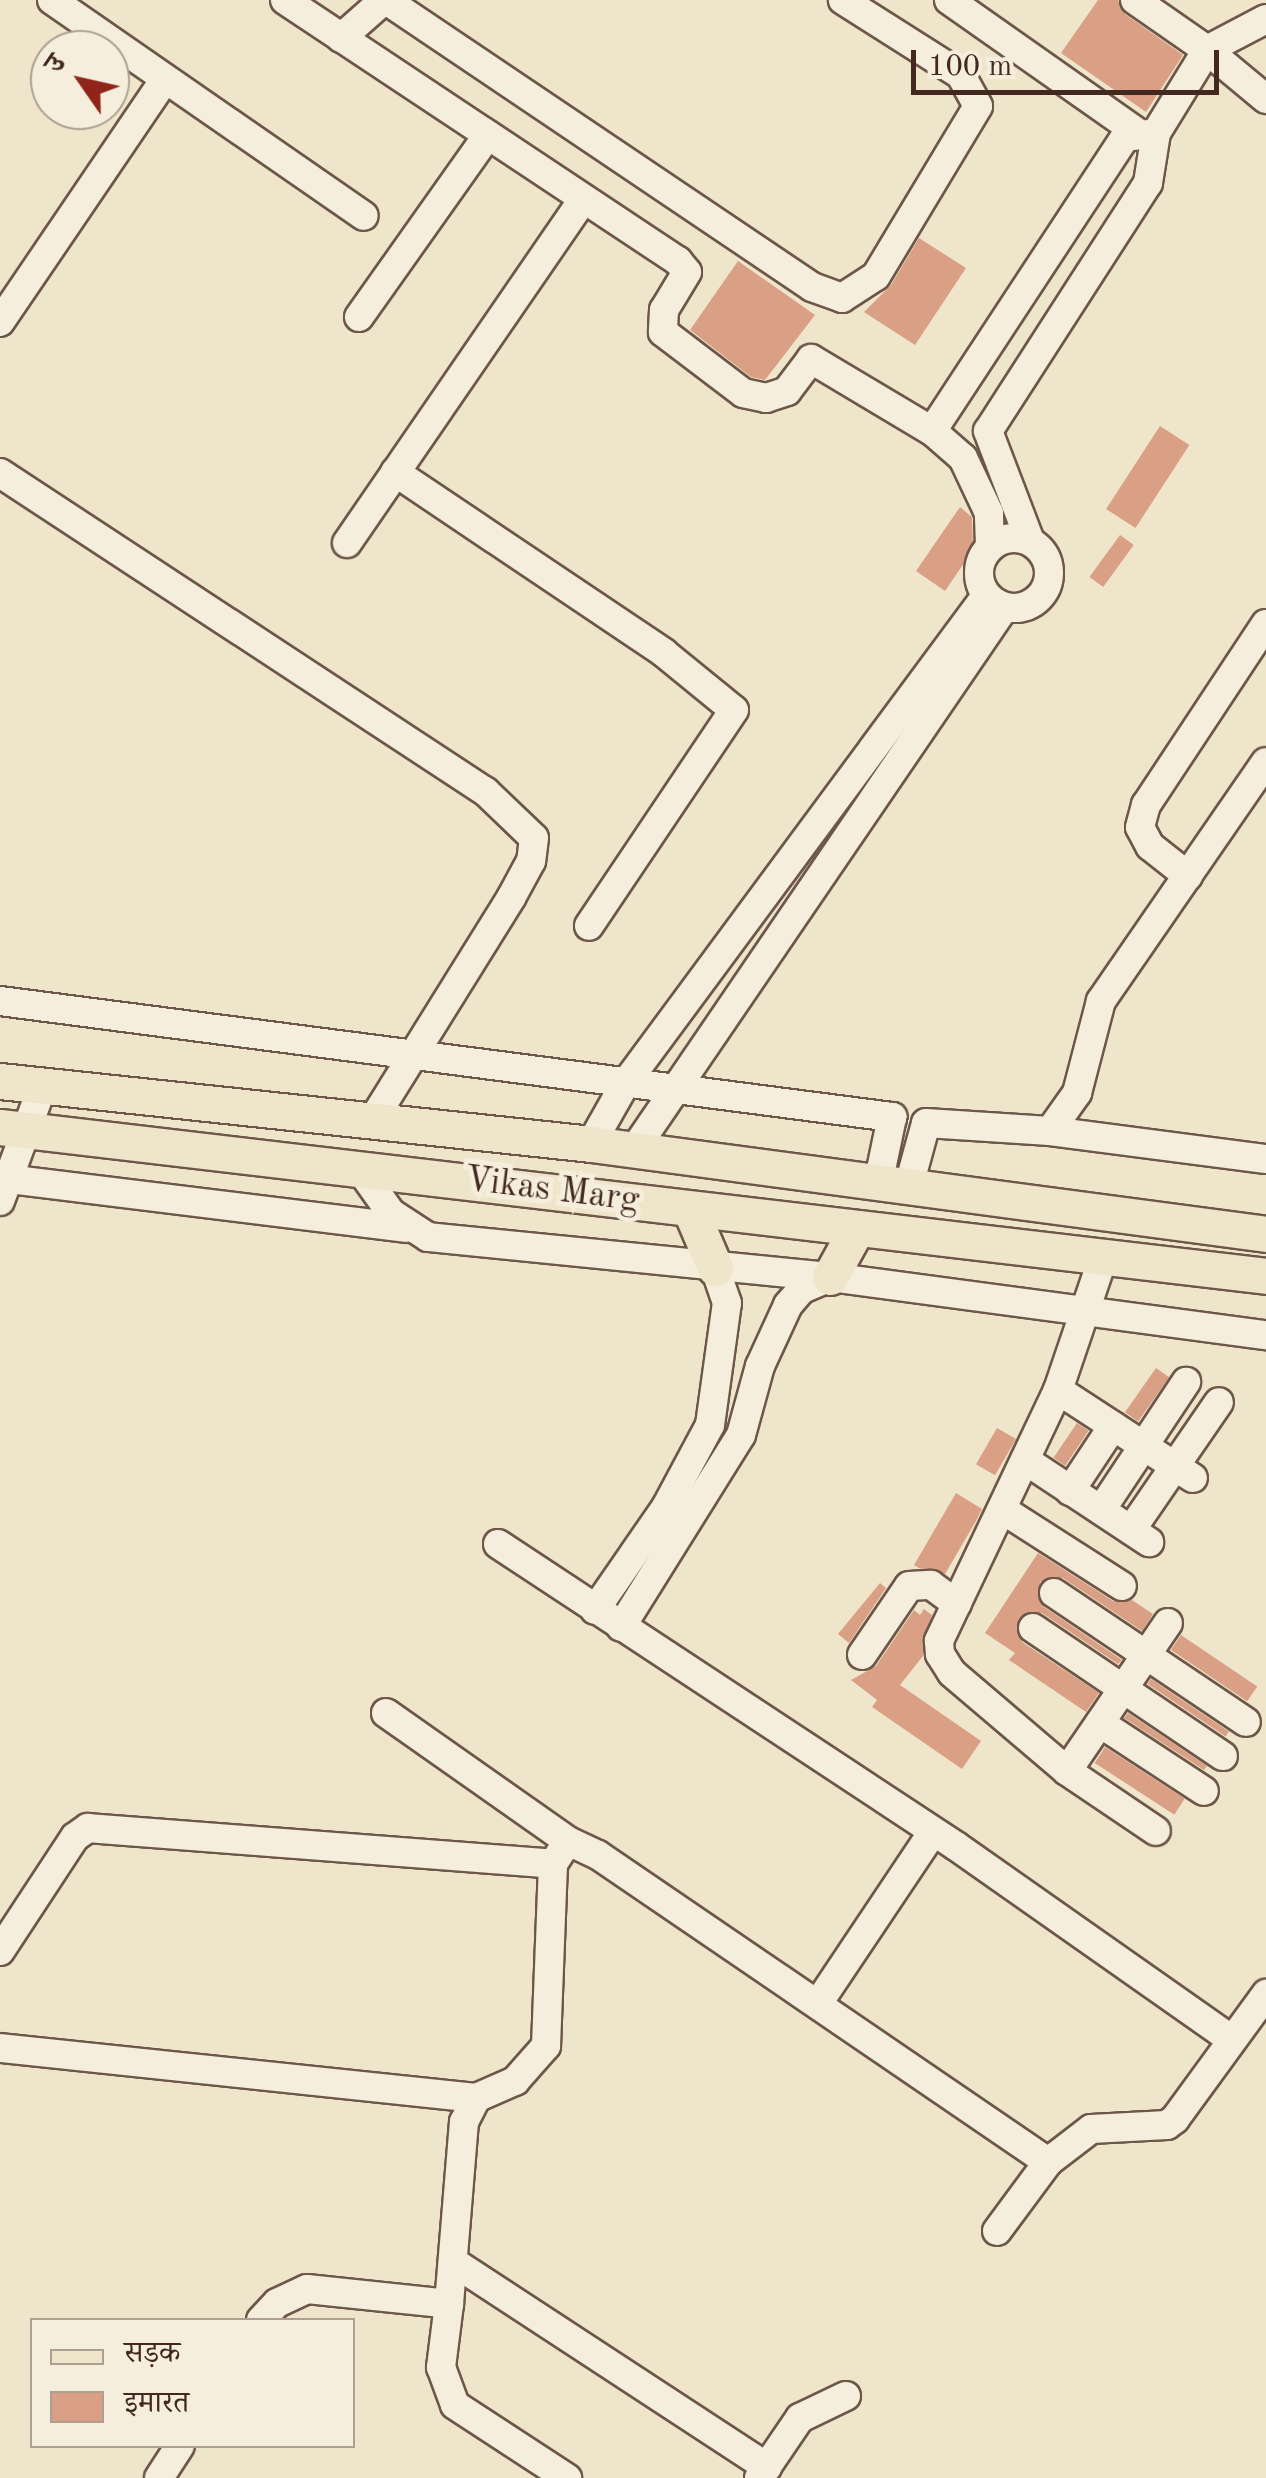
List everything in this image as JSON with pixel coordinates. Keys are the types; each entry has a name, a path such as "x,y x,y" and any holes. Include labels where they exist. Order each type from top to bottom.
{"main road":[{"path":"0,1081 590,1144 893,1187 1263,1230"},
{"name":"Vikas Marg","path":"15,1129 1266,1276"},
{"path":"690,1209 716,1268"},
{"path":"830,1277 857,1228"}],"street":[{"path":"52,0 364,216"},
{"path":"286,0 678,260 687,272 664,310 663,332 743,393 766,398 787,391 811,359 932,431 963,458 989,513 990,546"},
{"path":"341,38 385,0 812,286 842,298 876,276 978,106 961,75 842,0"},
{"path":"949,0 1148,134"},
{"path":"1135,0 1207,50 1266,99"},
{"path":"995,602 1025,607 1042,595 1050,576 1045,555 1030,541 988,431 1148,183 1148,134 1207,50 1266,19"},
{"path":"0,322 164,80"},
{"path":"932,431 1126,137 1148,134"},
{"path":"359,317 488,136"},
{"path":"346,543 584,199"},
{"path":"395,472 664,652 734,710 590,926"},
{"path":"0,473 522,821 534,838 531,861 372,1121"},
{"path":"995,602 980,561 990,546 1009,537 1030,541"},
{"path":"590,1144 629,1078 995,602"},
{"path":"634,1150 995,602"},
{"path":"1188,876 1150,846 1140,827 1146,804 1266,624"},
{"path":"1050,1131 1077,1092 1101,1001 1266,762"},
{"path":"0,1001 411,1055 629,1078 926,1123 1050,1131 1266,1159"},
{"path":"43,1085 15,1129 4,1186 406,1228 428,1237 830,1277 1266,1336"},
{"path":"892,1117 893,1187"},
{"path":"893,1187 926,1123"},
{"path":"358,1168 406,1228"},
{"path":"1104,1255 1058,1390 939,1642 952,1673 1067,1771 1156,1831"},
{"path":"595,1610 701,1450 719,1382 727,1304 716,1268"},
{"path":"621,1628 740,1435 788,1305 802,1289 830,1277"},
{"path":"719,1382 756,1388"},
{"path":"1101,1510 1186,1382"},
{"path":"1058,1390 1184,1472"},
{"path":"1025,1460 1140,1536 1184,1472 1219,1402"},
{"path":"1070,1490 1113,1426"},
{"path":"1003,1510 1122,1586"},
{"path":"498,1544 934,1832 1229,2038"},
{"path":"862,1655 909,1586 932,1585 958,1604"},
{"path":"1054,1593 1246,1722"},
{"path":"1067,1771 1168,1623"},
{"path":"1033,1628 1223,1756"},
{"path":"386,1713 560,1853"},
{"path":"1100,1722 1204,1791"},
{"path":"0,1951 88,1828 560,1853 589,1849 819,2002 1048,2162"},
{"path":"819,2002 934,1832"},
{"path":"0,2048 476,2098 515,2081 546,2046 560,1853"},
{"path":"997,2231 1048,2162 1091,2129 1167,2125 1266,1994"},
{"path":"476,2098 464,2122 454,2263 440,2366 455,2405 567,2478"},
{"path":"454,2263 763,2473 812,2408 846,2396"},
{"path":"262,2318 277,2303 307,2288 449,2304"},
{"path":"160,2478 179,2448"}],"building":[{"path":"1098,0 1118,0 1125,14 1183,55 1146,112 1061,53"},
{"path":"919,238 966,268 915,345 864,312 891,285"},
{"path":"738,261 815,315 765,380 751,377 690,330"},
{"path":"1160,426 1189,445 1135,528 1106,509"},
{"path":"960,507 972,517 973,550 945,591 916,571"},
{"path":"1120,535 1134,545 1103,587 1089,577"},
{"path":"1156,1368 1169,1377 1138,1421 1125,1412"},
{"path":"1077,1423 1089,1431 1065,1466 1054,1458"},
{"path":"997,1428 1016,1439 995,1475 976,1464"},
{"path":"956,1493 982,1509 945,1574 919,1568 914,1565"},
{"path":"1038,1553 1113,1601 1132,1600 1153,1614 1142,1631 1063,1578 1040,1582 1044,1607 1122,1660 1118,1664 1042,1613 1019,1618 1022,1642 1099,1693 1086,1712 1009,1660 1015,1653 985,1633"},
{"path":"880,1583 886,1588 849,1643 838,1634"},
{"path":"924,1609 932,1615 923,1656 900,1685 981,1741 962,1769 872,1707 877,1700 851,1680 876,1666 914,1610 920,1615"},
{"path":"1181,1635 1257,1686 1247,1701 1171,1650"},
{"path":"1151,1679 1229,1732 1226,1737 1148,1684"},
{"path":"1128,1713 1207,1766 1204,1770 1124,1718"},
{"path":"1105,1747 1185,1799 1174,1815 1095,1763"}]}
